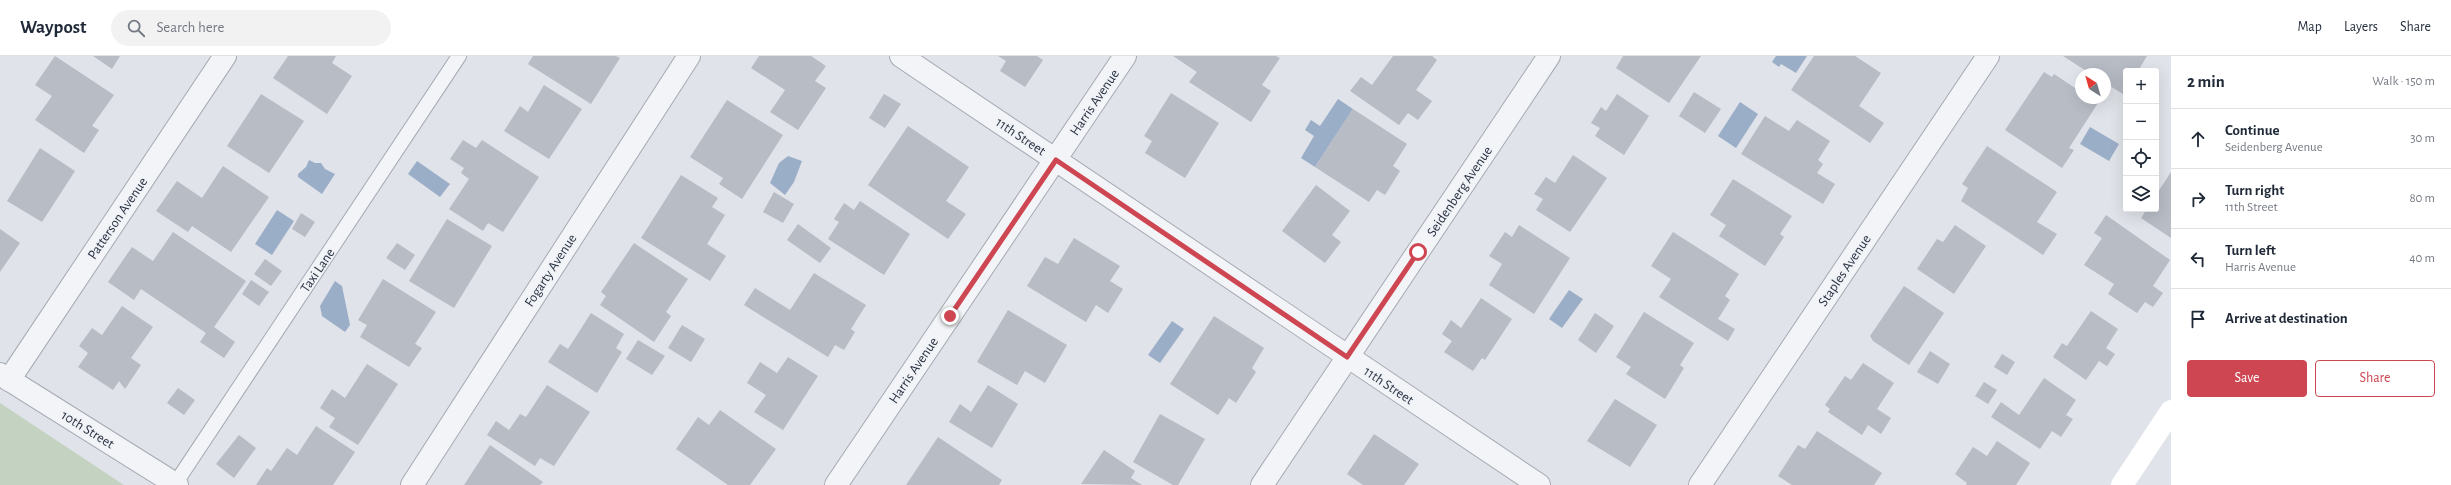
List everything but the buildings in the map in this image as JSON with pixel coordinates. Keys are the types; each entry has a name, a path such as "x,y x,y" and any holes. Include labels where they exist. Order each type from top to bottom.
{"main road":[{"path":"2122,485 2171,411"}],"street":[{"name":"Patterson Avenue","path":"4,377 224,56"},
{"name":"Fogarty Avenue","path":"412,485 689,56"},
{"name":"11th Street","path":"901,56 1539,485"},
{"name":"Harris Avenue","path":"836,485 1125,56"},
{"name":"Seidenberg Avenue","path":"1262,485 1549,56"},
{"name":"Staples Avenue","path":"1700,485 1988,56"},
{"name":"10th Street","path":"4,377 176,484"}],"lane":[{"name":"Taxi Lane","path":"176,484 459,56"}],"green space":[{"path":"0,403 124,485 0,485"}],"water":[{"path":"1776,56 1807,56 1796,73 1781,64 1779,67 1772,62"},
{"path":"1338,99 1353,109 1315,167 1301,158 1314,136 1305,130 1311,120 1320,126"},
{"path":"1740,102 1758,114 1736,148 1718,136"},
{"path":"2090,127 2119,144 2109,161 2080,144"},
{"path":"788,156 802,161 794,182 785,195 770,183 779,163"},
{"path":"309,160 315,163 321,163 325,169 335,174 322,194 298,177 298,174 306,167"},
{"path":"417,161 450,184 440,197 408,174"},
{"path":"277,210 294,221 272,255 255,244"},
{"path":"335,281 342,286 350,325 345,332 322,316 320,306"},
{"path":"1569,290 1583,299 1562,328 1549,319"},
{"path":"1172,321 1184,329 1160,363 1148,355"}],"route":[{"path":"950,316 1056,160 1347,357 1418,252"}]}
